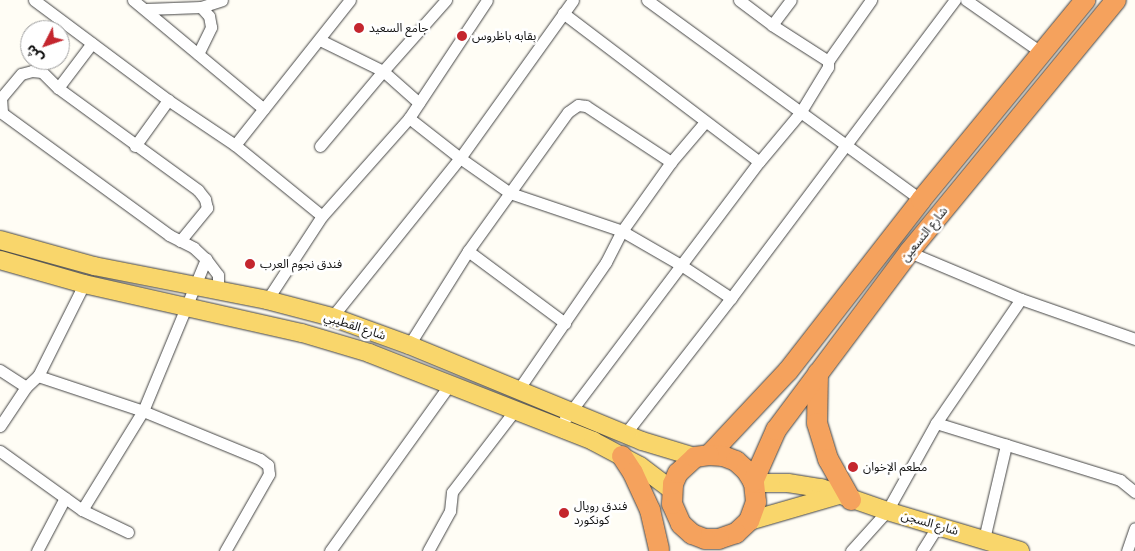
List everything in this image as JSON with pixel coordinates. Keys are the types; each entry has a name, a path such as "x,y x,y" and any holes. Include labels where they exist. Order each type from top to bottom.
{"highway":[{"name":"شارع التسعين","path":"702,456 788,371 921,200 1085,0"},
{"name":"شارع التسعين","path":"753,482 776,430 909,252 1116,0"},
{"path":"818,374 817,423 828,459 845,498"},
{"path":"622,456 633,473 650,510 658,550"},
{"path":"702,456 723,456 736,461 746,470 753,482 756,502 749,521 736,533 713,545 705,539 692,534 681,524 674,512 672,490 678,473 702,456"},
{"path":"658,550 674,512"}],"main road":[{"name":"شارع القطيبي","path":"0,240 94,266 267,300 332,317 409,345 624,434 659,447 702,456"},
{"name":"شارع القطيبي","path":"0,260 84,284 302,333 340,344 450,384 593,440 622,456 672,490"},
{"name":"شارع السجن","path":"753,482 788,483 821,488 845,498 1020,551"},
{"path":"749,521 845,498"}],"street":[{"path":"34,0 168,100 235,146 322,216"},
{"path":"133,0 264,109"},
{"path":"146,9 201,7 222,0"},
{"path":"235,146 350,0"},
{"path":"320,146 383,70 446,0"},
{"path":"267,300 322,216 410,118 487,0"},
{"path":"332,317 460,158 573,0"},
{"path":"647,0 921,200"},
{"path":"739,0 772,25 828,62"},
{"path":"772,25 791,0"},
{"path":"559,427 759,162 800,113 828,67 828,62 871,0"},
{"path":"624,434 731,298 955,0"},
{"path":"966,0 1042,53"},
{"path":"198,54 211,27 209,16 201,7"},
{"path":"563,13 759,162"},
{"path":"320,40 383,70 420,102"},
{"path":"58,88 92,43"},
{"path":"180,241 207,208 205,198 198,190 135,146 58,88 42,72 32,71 20,74 1,98 2,113 180,241 206,259 218,275 218,291"},
{"path":"135,146 168,100"},
{"path":"409,345 468,251 568,112 578,105 586,106 671,162"},
{"path":"410,118 460,158 510,193 622,231 681,265 731,298"},
{"path":"518,390 606,262 622,231 671,162 705,122"},
{"path":"468,251 565,323"},
{"path":"909,252 1021,299 1135,339"},
{"path":"82,510 143,411 206,259"},
{"path":"0,426 26,387 38,376 84,284"},
{"path":"851,551 887,511 936,424 1021,299"},
{"path":"0,370 26,387"},
{"path":"38,376 143,411 260,459 268,465 269,474 225,551"},
{"path":"330,551 450,384"},
{"path":"428,551 450,511 452,492 515,410"},
{"path":"936,424 1120,480 1135,492"},
{"path":"984,539 1006,445"},
{"path":"0,451 82,510 128,532"},
{"path":"37,551 65,498"},
{"path":"938,525 926,547 939,551"},
{"path":"1127,551 1135,528"}],"place":[{"name":"جامع السعيد","path":"359,28"},
{"name":"بقابه باظروس","path":"462,36"},
{"name":"فندق نجوم العرب","path":"250,264"},
{"name":"مطعم الإخوان","path":"853,467"},
{"name":"فندق رويال كونكورد","path":"564,513"}]}
